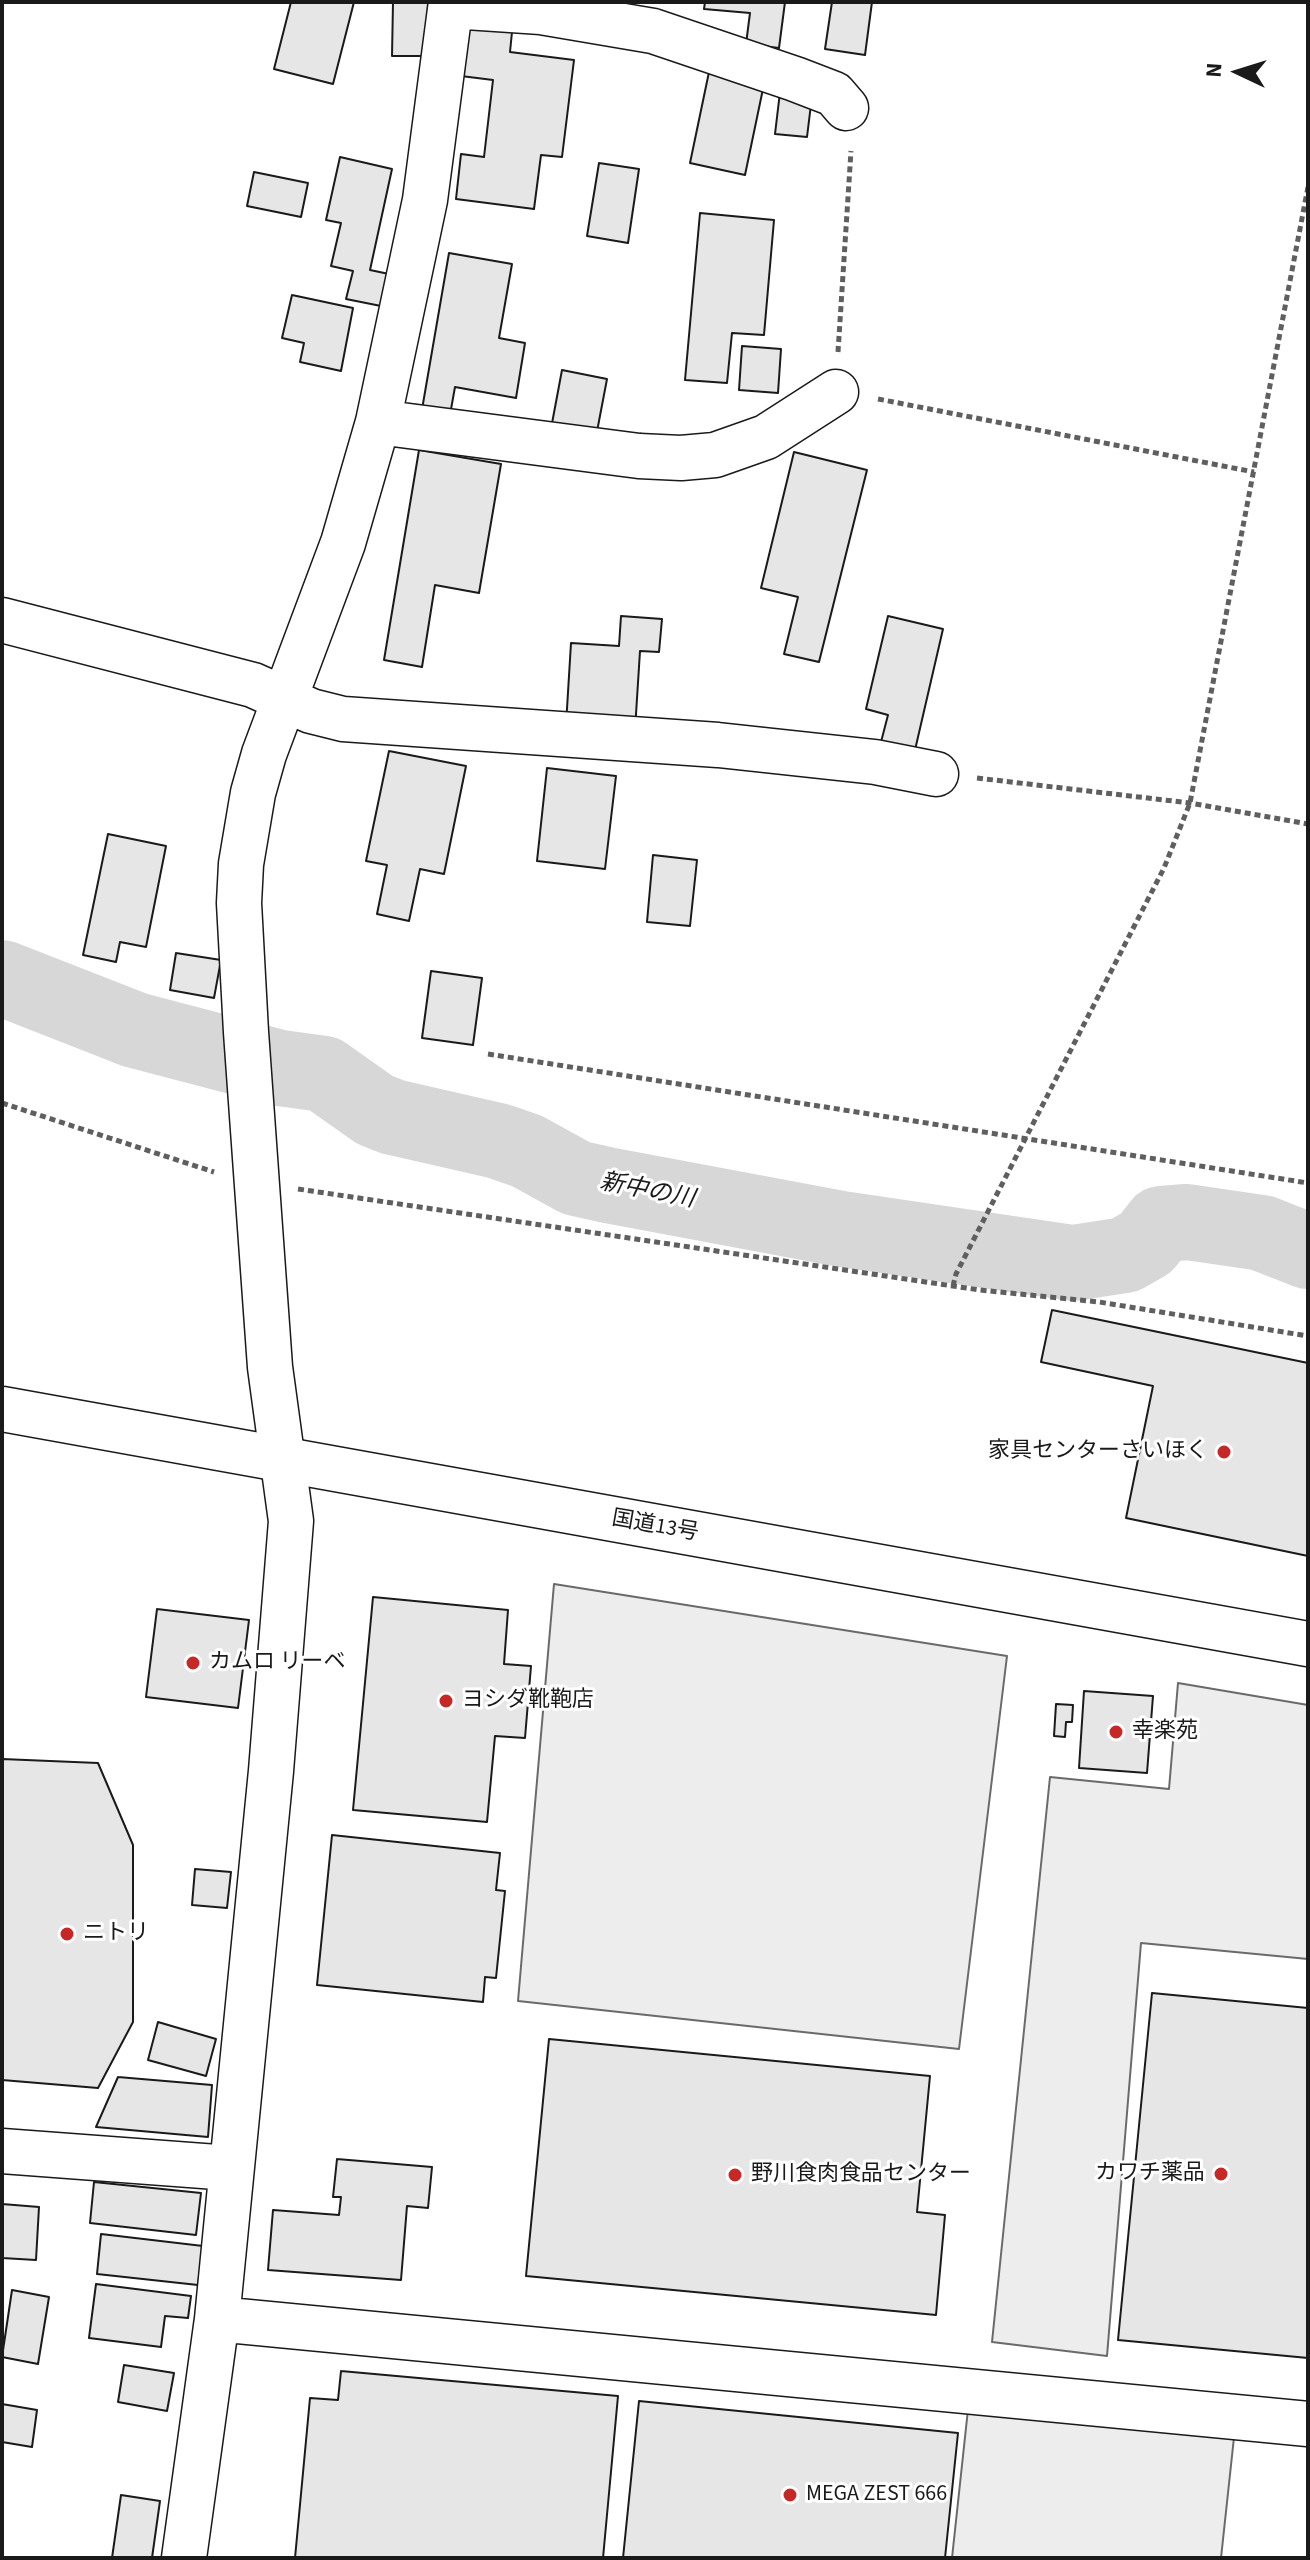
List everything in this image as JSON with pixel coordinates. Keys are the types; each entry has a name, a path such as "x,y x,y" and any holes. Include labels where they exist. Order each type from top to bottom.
{"main road":[{"path":"184,2558 217,2319 284,1629 291,1521 270,1367 246,1032 239,903 245,831 264,754 343,543 378,422 425,200 451,4 541,12 653,31 834,94 846,108"},
{"path":"378,422 639,456 681,458 715,455 766,437 836,392"},
{"path":"2,620 253,685 284,701 343,719 718,745 875,762 936,774"},
{"name":"国道13号","path":"2,1409 1308,1644"},
{"path":"2,2151 230,2168"},
{"path":"217,2319 1308,2424"}],"path":[{"path":"846,108 850,122 851,167 836,392 1254,472"},
{"path":"953,1286 956,1274 1169,858 1190,803 1308,187"},
{"path":"936,774 1190,803 1308,824"},
{"path":"488,1054 1308,1183"},
{"path":"2,1103 151,1153 953,1286 1099,1302 1308,1336"}],"shaded area":[{"path":"554,1584 1007,1656 959,2049 518,2001"},
{"path":"1178,1683 1308,1705 1308,1959 1141,1943 1107,2356 992,2342 1050,1777 1169,1789"},
{"path":"969,2400 1235,2428 1221,2558 952,2558"}],"building":[{"path":"291,2 354,2 333,84 274,69"},
{"path":"393,2 428,2 427,56 392,56"},
{"path":"705,2 785,2 779,48 746,44 750,13 704,9"},
{"path":"832,2 872,2 865,55 825,49"},
{"path":"468,17 513,22 510,52 574,60 562,157 541,155 534,209 456,199 461,154 484,157 493,80 461,76"},
{"path":"709,72 764,84 745,175 690,163"},
{"path":"780,92 812,96 807,137 775,134"},
{"path":"340,157 392,169 370,270 389,274 381,306 346,299 353,271 331,266 341,223 326,220"},
{"path":"599,163 639,169 628,243 587,236"},
{"path":"254,172 308,183 301,217 247,206"},
{"path":"700,213 774,220 764,335 732,333 727,383 685,380"},
{"path":"449,253 512,264 499,338 525,343 516,398 455,387 448,426 420,421"},
{"path":"292,295 353,308 341,371 300,362 304,343 282,338"},
{"path":"742,346 781,349 778,393 739,390"},
{"path":"562,370 607,379 595,442 550,434"},
{"path":"419,450 501,464 479,593 435,585 422,667 384,660"},
{"path":"794,452 867,470 819,662 784,654 798,597 761,588"},
{"path":"621,616 662,619 659,652 640,651 635,730 566,725 571,643 619,646"},
{"path":"888,616 943,629 915,750 881,742 888,715 866,709"},
{"path":"389,751 466,766 444,874 420,869 409,921 377,914 387,865 366,861"},
{"path":"547,768 616,776 605,869 537,861"},
{"path":"108,834 166,846 146,947 120,942 116,962 83,955"},
{"path":"653,855 697,860 690,926 647,922"},
{"path":"176,953 221,960 214,998 170,990"},
{"path":"431,971 482,978 473,1045 422,1038"},
{"name":"家具センターさいほく","path":"1052,1310 1308,1363 1308,1556 1126,1518 1153,1386 1041,1362"},
{"name":"ヨシダ靴鞄店","path":"373,1597 508,1610 504,1664 531,1666 525,1738 495,1736 487,1822 353,1810"},
{"path":"157,1609 249,1620 238,1708 146,1697"},
{"name":"幸楽苑","path":"1084,1691 1153,1696 1147,1773 1079,1768"},
{"path":"1056,1704 1073,1705 1072,1722 1066,1722 1065,1737 1054,1736"},
{"name":"ニトリ","path":"2,1759 98,1763 133,1845 133,2022 98,2088 2,2080"},
{"path":"332,1835 500,1853 496,1890 505,1891 496,1978 485,1977 483,2002 317,1985"},
{"path":"195,1869 231,1872 227,1908 192,1905"},
{"name":"カワチ薬品","path":"1152,1993 1308,2008 1308,2358 1118,2340"},
{"path":"158,2022 216,2039 206,2076 148,2060"},
{"path":"549,2039 930,2076 917,2212 945,2215 936,2315 526,2276"},
{"path":"118,2077 212,2085 208,2137 96,2127"},
{"path":"337,2159 432,2167 428,2208 407,2206 401,2280 268,2270 273,2210 339,2215 341,2197 333,2197"},
{"path":"94,2182 201,2193 196,2235 90,2223"},
{"path":"2,2204 39,2207 36,2260 2,2258"},
{"path":"101,2234 203,2246 198,2285 97,2274"},
{"path":"96,2284 191,2296 188,2318 165,2316 161,2347 89,2338"},
{"path":"12,2290 49,2297 38,2364 2,2357"},
{"path":"124,2365 174,2373 167,2411 118,2402"},
{"path":"341,2371 618,2396 603,2558 295,2558 310,2398 338,2400"},
{"name":"MEGA ZEST 666","path":"639,2401 958,2433 945,2558 623,2558"},
{"path":"2,2404 37,2410 32,2447 2,2442"},
{"path":"121,2495 160,2501 152,2558 112,2558"}],"waterway":[{"name":"新中の川","path":"2,978 135,1030 280,1068 324,1074 375,1110 498,1141 527,1151 576,1178 607,1185 842,1229 1073,1263 1125,1255 1146,1243 1161,1224 1187,1222 1262,1233 1308,1251"}],"place":[{"name":"家具センターさいほく","path":"1224,1452"},
{"name":"カムロ リーベ","path":"193,1663"},
{"name":"ヨシダ靴鞄店","path":"446,1701"},
{"name":"幸楽苑","path":"1116,1732"},
{"name":"ニトリ","path":"67,1934"},
{"name":"カワチ薬品","path":"1221,2174"},
{"name":"野川食肉食品センター","path":"735,2175"},
{"name":"MEGA ZEST 666","path":"790,2495"}]}
